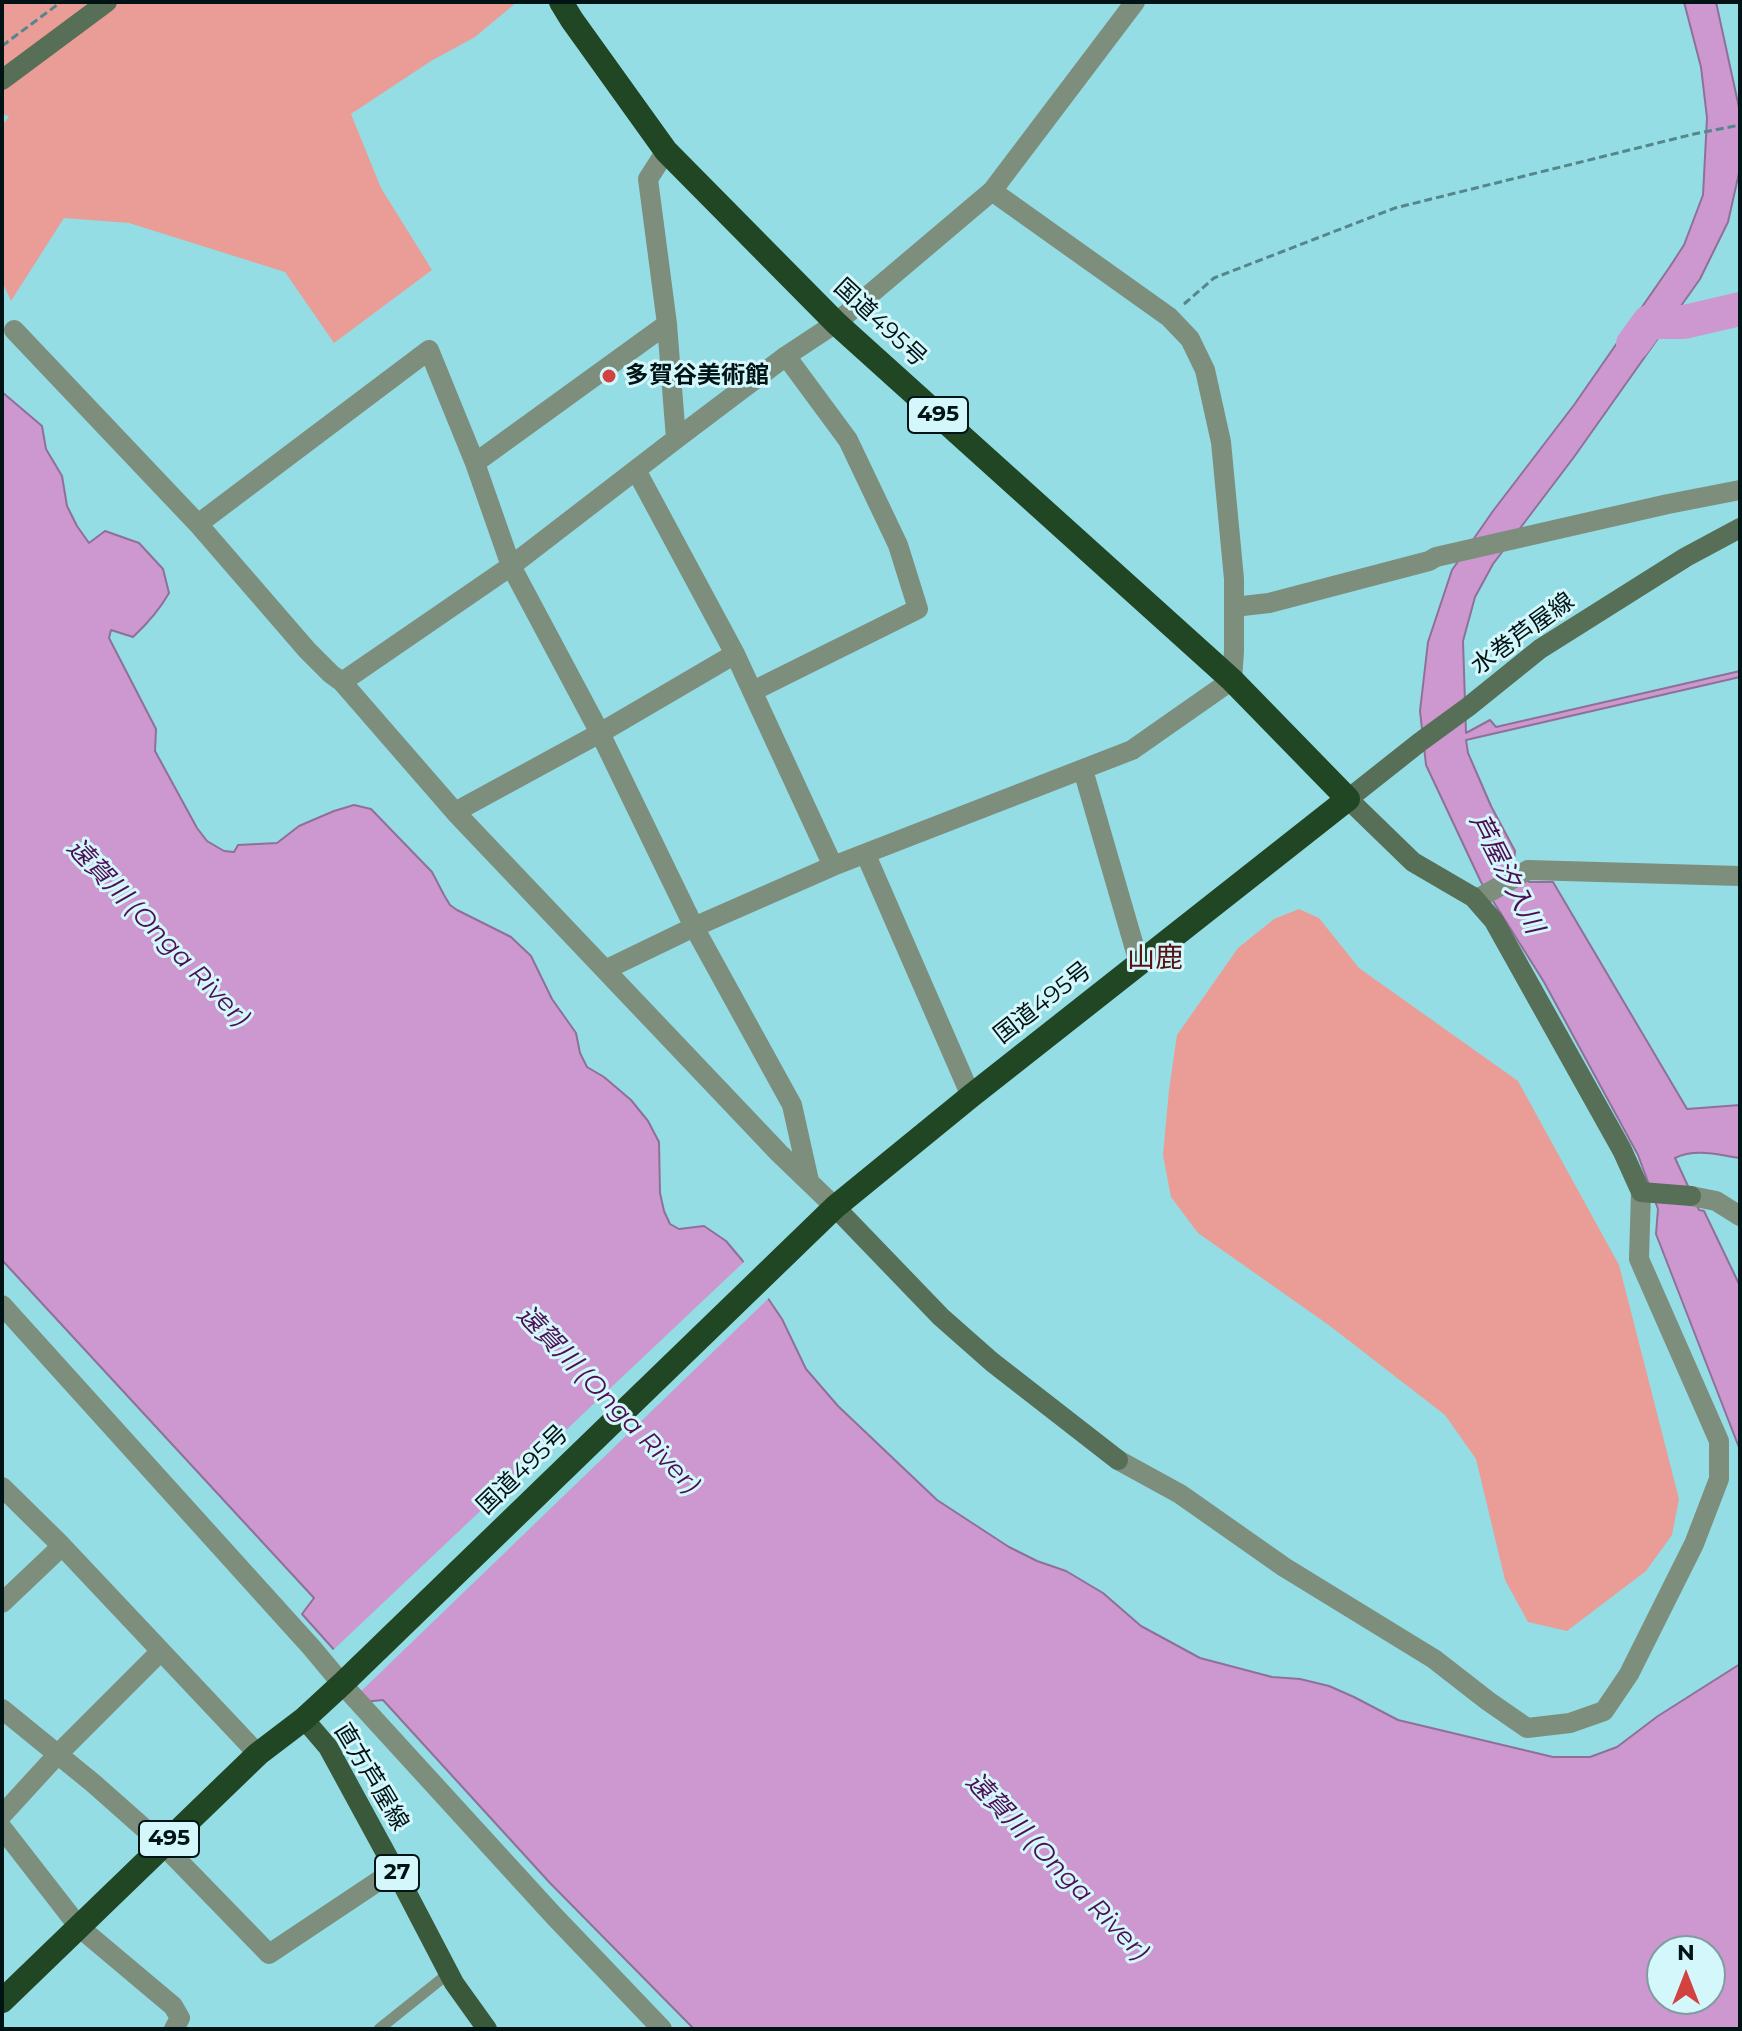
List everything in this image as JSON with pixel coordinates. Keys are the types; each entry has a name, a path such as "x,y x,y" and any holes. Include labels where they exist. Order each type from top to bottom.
{"highway":[{"name":"国道495号","path":"2,2001 258,1754 304,1719 342,1684 835,1207 1348,799 1232,680 836,323 666,151 561,2"}],"main road":[{"name":"直方芦屋線","path":"304,1719 328,1747 449,1973 487,2029"}],"street":[{"path":"2,80 107,2"},
{"path":"342,682 511,566 786,356 836,323 992,191 1135,2"},
{"path":"666,151 648,179 667,324 676,439"},
{"path":"605,970 833,866 1132,750 1232,680 1234,579 1221,442 1205,370 1190,339 1169,317 992,191"},
{"path":"475,463 667,324"},
{"path":"14,330 198,524 307,650 342,682 455,812 779,1153 971,1344 1118,1460 1180,1494 1284,1567 1434,1659 1527,1728 1570,1723 1604,1711 1629,1674 1694,1544 1719,1479 1719,1441 1639,1259 1645,1192 1494,921 1476,897 1413,862 1348,799"},
{"path":"198,524 429,350 475,463 511,566 600,733 694,927 792,1105 809,1181"},
{"path":"753,691 918,609 898,545 848,440 786,356"},
{"path":"636,470 735,654 833,866"},
{"path":"1234,607 1269,603 1436,557 1740,490"},
{"name":"水巻芦屋線","path":"1348,799 1540,649 1686,557 1740,528"},
{"path":"455,812 600,733 735,654"},
{"path":"1083,770 1139,963"},
{"path":"866,855 971,1096"},
{"path":"1476,897 1528,870 1740,876"},
{"path":"1645,1192 1716,1201 1740,1216"},
{"path":"2,1305 653,2026"},
{"path":"2,1487 62,1546 258,1754"},
{"path":"2,1603 62,1546"},
{"path":"2,1815 161,1651"},
{"path":"2,1709 163,1845 269,1954 395,1870"},
{"path":"2,1828 79,1927 173,2006 180,2018 174,2029"}],"lane":[{"path":"379,2029 449,1973"}],"path":[{"path":"2,46 61,2"},
{"path":"1169,317 1214,278 1395,208 1740,125"}],"shaded area":[{"path":"2,2 517,2 475,37 431,61 351,114 381,188 432,270 334,343 285,272 129,223 64,218 11,301 2,281 2,125 9,117 2,113"},
{"path":"1299,909 1319,918 1359,968 1518,1081 1619,1265 1679,1499 1672,1535 1646,1571 1567,1631 1528,1622 1505,1580 1476,1459 1445,1415 1330,1326 1198,1233 1171,1197 1163,1155 1177,1035 1238,948 1274,919"}],"water":[{"path":"1684,2 1716,2 1740,112 1739,173 1728,222 1700,279 1574,457 1493,564 1475,597 1463,641 1466,733 1490,720 1496,727 1740,671 1740,677 1466,740 1468,753 1491,806 1515,851 1513,869 1529,882 1553,882 1687,1109 1740,1105 1740,1158 1699,1153 1675,1158 1740,1286 1740,1450 1656,1234 1658,1209 1638,1155 1544,982 1481,882 1426,765 1420,711 1428,642 1452,570 1574,405 1669,268 1684,245 1703,195 1707,118 1701,67"},
{"name":"遠賀川 (Onga River)","path":"2,392 42,426 46,449 62,476 67,506 89,543 105,531 139,543 163,569 169,593 157,611 133,637 111,630 109,638 156,729 155,751 207,841 224,851 234,852 238,845 277,843 299,826 334,811 354,805 371,809 432,872 450,905 511,937 531,956 552,999 576,1033 587,1067 631,1100 648,1121 659,1142 660,1193 670,1224 679,1229 704,1226 726,1241 782,1319 806,1369 838,1406 937,1500 1009,1547 1066,1571 1103,1593 1141,1626 1200,1658 1272,1677 1329,1686 1398,1720 1553,1757 1590,1757 1617,1747 1658,1716 1740,1664 1740,2029 694,2029 550,1883 383,1700 353,1703 345,1662 302,1614 314,1598 2,1260"}],"pier":[{"path":"746,1260 771,1296 353,1699 327,1674 340,1662 331,1652"}],"waterway":[{"name":"芦屋汐入川","path":"1633,344 1649,322 1684,322 1740,309"}],"place":[{"name":"多賀谷美術館","path":"609,376"}],"district":[{"name":"山鹿","path":"1155,959"}]}
